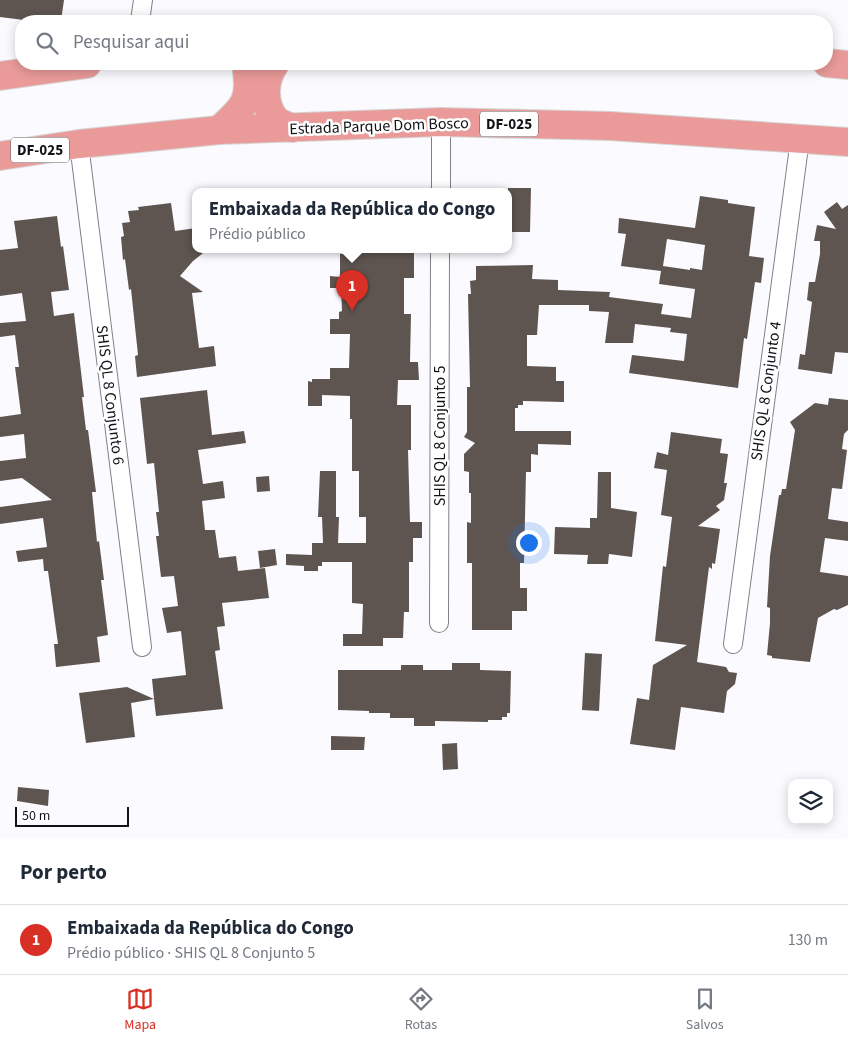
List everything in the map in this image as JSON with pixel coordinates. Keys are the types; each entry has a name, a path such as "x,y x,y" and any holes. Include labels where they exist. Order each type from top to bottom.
{"main road":[{"path":"833,64 848,65"},
{"path":"0,76 44,70"},
{"path":"219,130 237,114 249,91 247,70"},
{"path":"270,70 266,83 266,96 269,108 276,120 292,128"},
{"name":"Estrada Parque Dom Bosco","path":"0,156 79,144 219,130 441,122 610,126 848,142"}],"street":[{"path":"141,15 143,0"},
{"path":"441,122 441,188"},
{"name":"SHIS QL 8 Conjunto 4","path":"733,644 800,139"},
{"name":"SHIS QL 8 Conjunto 6","path":"79,144 142,647"},
{"name":"SHIS QL 8 Conjunto 5","path":"440,253 440,623"}],"building":[{"path":"0,0 64,0 62,15 15,15 15,19 0,17"},
{"path":"512,188 531,188 530,232 512,232"},
{"path":"700,196 728,200 728,203 755,207 749,256 764,258 761,283 755,282 747,339 744,338 738,388 629,373 632,355 684,361 687,334 670,332 671,328 635,324 633,343 605,343 609,312 589,311 589,305 539,305 537,335 527,335 527,366 556,367 556,381 564,381 564,402 523,401 523,405 518,405 518,408 515,408 515,431 571,431 571,445 538,444 538,455 531,454 531,472 526,472 524,563 520,563 520,588 527,588 527,611 512,611 512,630 472,630 472,563 467,563 467,522 471,523 471,493 469,493 469,472 464,471 464,454 475,443 464,437 467,432 467,387 470,387 468,294 471,294 470,281 476,280 476,266 533,265 532,279 558,280 558,290 610,292 609,297 663,304 661,314 691,318 695,289 659,284 661,271 621,266 626,234 618,233 619,218 695,228","holes":["667,239 705,245 702,270 663,266"]},
{"path":"837,202 842,209 848,205 848,353 835,352 832,374 798,369 800,354 805,355 812,302 807,300 809,282 815,282 820,254 820,241 814,241 817,225 836,229 824,212"},
{"path":"171,203 175,231 192,229 192,253 203,253 180,276 203,292 192,293 199,348 214,346 216,366 137,377 135,356 138,355 131,289 129,290 125,259 123,260 121,237 124,236 122,223 130,222 128,211 139,210 138,207"},
{"path":"57,216 69,290 51,292 54,316 74,313 86,430 88,430 96,492 92,492 97,542 99,541 104,580 101,580 108,635 97,637 100,662 56,667 54,644 58,644 48,571 44,571 43,559 18,562 16,551 47,547 43,518 0,524 0,507 52,500 22,478 0,481 0,461 26,458 24,434 0,437 0,417 21,414 15,367 19,367 15,335 0,337 0,323 26,321 22,293 0,296 0,250 18,248 14,221"},
{"path":"414,253 414,278 404,278 404,314 411,314 410,362 418,362 419,380 398,380 397,405 411,405 411,450 408,450 410,522 422,522 422,538 413,538 413,562 409,562 409,612 404,612 403,638 383,638 383,646 343,646 343,634 362,634 363,604 352,603 352,562 322,562 322,566 318,566 318,571 304,571 304,566 286,565 286,554 312,555 312,543 323,543 322,517 318,517 320,471 336,471 336,517 339,517 338,543 366,543 366,517 359,517 359,471 352,471 350,396 322,395 322,406 308,406 308,381 312,382 312,379 330,379 330,368 349,368 350,334 330,334 330,319 339,319 339,312 342,311 341,288 330,288 330,276 340,277 340,254"},
{"path":"207,390 212,435 244,431 246,443 198,450 203,484 223,481 225,498 202,501 205,530 215,530 219,558 236,556 238,571 265,568 269,598 222,603 225,626 217,627 220,650 215,651 223,709 156,716 152,679 186,675 181,631 167,633 162,608 178,606 174,576 161,577 156,536 159,536 156,512 159,512 154,463 147,464 140,398"},
{"path":"829,398 848,400 848,430 844,434 842,449 847,450 842,489 832,488 828,519 848,522 848,541 825,538 820,572 848,576 848,605 837,610 834,609 818,618 810,662 772,658 772,656 767,655 770,623 770,608 767,607 770,556 779,495 781,495 782,489 786,489 795,430 790,422 815,403 828,405"},
{"path":"671,432 722,439 720,453 728,454 724,483 727,483 724,500 716,506 720,510 698,526 720,529 715,564 712,563 712,569 709,567 697,662 726,667 729,672 737,673 735,684 727,691 724,713 681,707 675,750 630,744 637,698 649,700 653,665 687,645 655,641 663,566 666,567 672,517 661,515 667,470 654,468 657,452 668,455"},
{"path":"598,472 611,472 611,508 637,512 632,557 609,554 608,564 587,564 588,555 554,554 555,527 590,528 590,518 597,518"},
{"path":"269,476 270,491 257,492 256,477"},
{"path":"275,549 277,565 260,568 258,551"},
{"path":"585,653 602,654 599,711 582,710"},
{"path":"452,663 480,663 480,670 511,671 510,713 507,713 507,717 502,717 502,720 488,720 488,722 435,721 435,726 414,726 414,718 390,718 390,713 338,710 338,670 401,670 401,665 423,665 423,670 452,670"},
{"path":"127,687 154,699 131,703 135,737 86,743 79,693"},
{"path":"331,736 365,737 364,750 331,750"},
{"path":"457,743 458,769 443,770 442,744"},
{"path":"18,787 49,790 48,806 17,801"}],"place":[{"name":"Embaixada da República do Congo","path":"352,311"}]}
